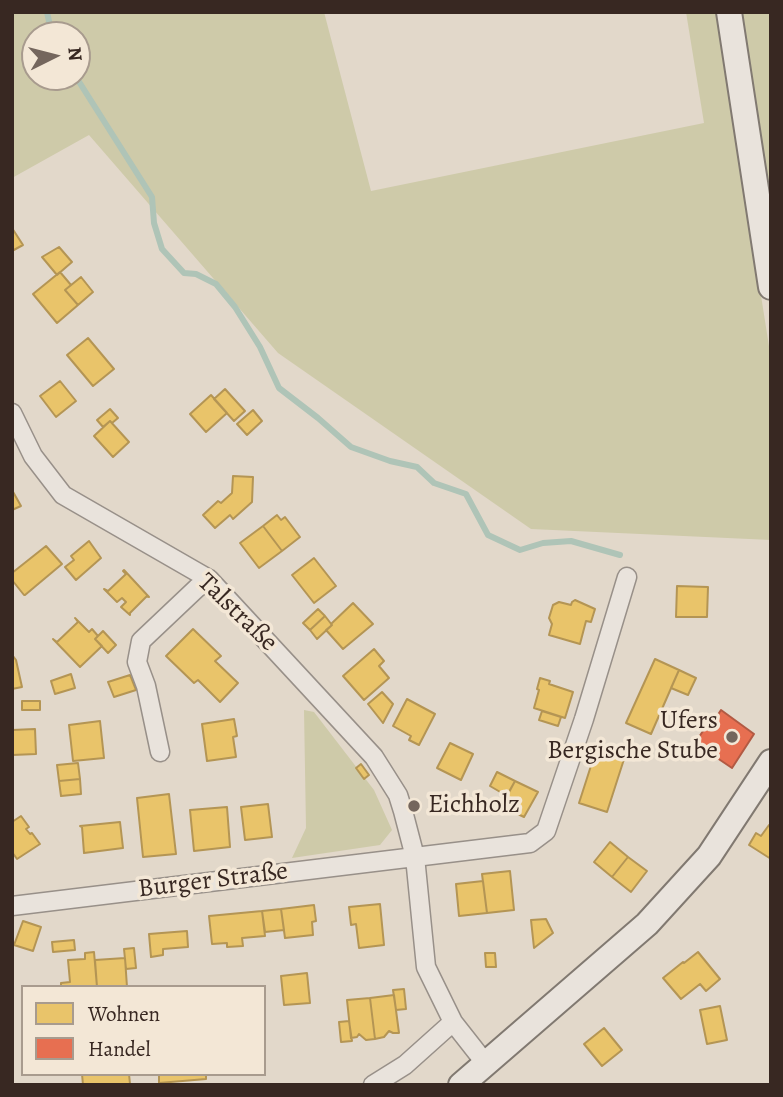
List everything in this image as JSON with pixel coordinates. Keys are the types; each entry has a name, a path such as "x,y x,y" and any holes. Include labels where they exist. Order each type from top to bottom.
{"street":[{"path":"729,12 771,288"},
{"name":"Talstraße","path":"12,414 33,456 63,495 209,579 374,757 398,795 415,857 426,967 453,1022 486,1064"},
{"path":"415,857 530,843 546,831 584,719 627,577"},
{"path":"160,752 146,686 137,662 141,640 209,579"},
{"path":"461,1085 647,924 709,856 771,762"},
{"name":"Burger Straße","path":"12,906 415,857"},
{"path":"373,1085 405,1065 453,1022"}],"shaded area":[{"path":"12,12 324,12 371,191 704,123 686,12 719,12 771,359 771,540 531,529 278,353 89,135 12,178"},
{"path":"739,12 771,12 771,247"},
{"path":"304,710 314,712 374,790 392,830 380,845 292,858 306,828"}],"building: Wohnen":[{"path":"12,228 23,245 12,251"},
{"path":"59,247 72,262 57,275 42,257"},
{"path":"60,272 71,285 65,290 78,305 57,323 33,294"},
{"path":"81,277 93,292 78,305 65,290"},
{"path":"88,338 114,369 93,386 67,355"},
{"path":"60,381 76,401 56,417 40,396"},
{"path":"225,389 245,411 234,421 214,399"},
{"path":"211,395 227,413 206,432 190,414"},
{"path":"110,409 118,418 103,427 97,420"},
{"path":"253,410 262,421 247,435 237,424"},
{"path":"110,421 129,442 113,457 94,436"},
{"path":"233,476 253,477 252,502 233,519 230,515 215,528 203,515 232,493"},
{"path":"12,490 21,506 12,510"},
{"path":"277,515 281,520 285,517 300,537 282,551 263,526"},
{"path":"263,526 282,551 259,568 240,543"},
{"path":"89,541 101,558 76,580 65,567 74,560 71,556"},
{"path":"46,546 62,564 24,595 12,580 12,573"},
{"path":"314,558 336,586 314,603 292,575"},
{"path":"124,570 149,597 147,596 130,615 121,607 126,602 122,598 117,602 104,589 108,591 126,574"},
{"path":"677,586 708,587 707,617 676,617"},
{"path":"575,600 595,609 591,622 586,621 580,644 549,635 552,624 549,618 553,605 559,602 571,605"},
{"path":"353,603 373,624 343,649 326,630"},
{"path":"318,609 325,616 310,630 303,623"},
{"path":"325,616 332,625 317,639 310,630"},
{"path":"75,618 89,632 92,629 98,636 95,639 102,646 80,667 53,639 57,642 78,622"},
{"path":"193,629 221,656 215,661 238,683 220,702 198,680 194,683 166,656"},
{"path":"103,631 116,645 108,653 95,639"},
{"path":"374,649 384,661 379,666 389,678 364,700 343,676"},
{"path":"13,656 22,687 12,689"},
{"path":"655,659 679,670 651,734 626,723"},
{"path":"679,670 696,678 688,695 671,688"},
{"path":"71,674 75,688 55,694 51,681"},
{"path":"130,675 136,690 114,697 108,682"},
{"path":"540,678 573,692 565,718 534,708"},
{"path":"382,692 393,704 383,723 368,704"},
{"path":"407,699 435,714 419,745 409,740 411,736 393,726"},
{"path":"22,701 40,701 40,710 22,710"},
{"path":"542,711 561,717 558,726 539,720"},
{"path":"234,719 237,736 233,737 236,757 207,761 202,724"},
{"path":"100,721 104,758 73,761 69,725"},
{"path":"35,729 36,754 12,755 12,730"},
{"path":"450,743 473,754 461,780 437,768"},
{"path":"598,744 626,753 607,812 579,803"},
{"path":"78,763 80,779 59,781 57,765"},
{"path":"361,764 369,775 364,779 356,768"},
{"path":"497,772 515,781 507,796 490,786"},
{"path":"80,779 81,794 61,796 59,781"},
{"path":"515,781 538,792 524,817 501,806"},
{"path":"169,794 176,854 143,857 137,798"},
{"path":"268,804 272,837 245,840 241,807"},
{"path":"227,807 230,847 194,851 190,810"},
{"path":"21,816 29,827 26,829 40,844 17,859 12,852 12,822"},
{"path":"120,822 123,848 84,853 80,826"},
{"path":"769,825 771,859 749,845 756,833 761,836"},
{"path":"610,842 628,857 612,877 594,862"},
{"path":"628,857 647,871 631,892 612,877"},
{"path":"510,871 514,910 487,913 482,874"},
{"path":"483,881 487,913 459,916 456,884"},
{"path":"380,904 384,945 359,948 356,924 351,925 349,907"},
{"path":"314,905 316,921 312,922 313,935 285,938 281,909"},
{"path":"281,909 284,930 265,932 262,911"},
{"path":"262,911 265,936 242,938 243,946 212,944 209,916"},
{"path":"546,919 553,933 534,948 531,920"},
{"path":"23,921 41,927 33,951 14,945"},
{"path":"187,931 188,947 163,949 163,955 151,957 149,934"},
{"path":"74,940 75,950 53,952 52,942"},
{"path":"134,948 136,968 126,969 124,949"},
{"path":"94,952 97,985 61,985 70,982 68,960 85,959 85,953"},
{"path":"698,952 720,979 706,991 700,984 681,999 663,978"},
{"path":"485,953 495,953 496,967 486,967"},
{"path":"125,958 127,985 97,985 95,960"},
{"path":"307,973 310,1003 284,1005 281,976"},
{"path":"404,989 406,1009 396,1010 393,990"},
{"path":"394,995 399,1033 389,1031 384,1037 375,1039 370,998"},
{"path":"370,998 375,1039 366,1040 359,1034 351,1038 347,1000"},
{"path":"720,1006 727,1040 707,1044 700,1010"},
{"path":"349,1021 352,1041 341,1042 339,1022"},
{"path":"604,1028 622,1050 602,1066 584,1044"},
{"path":"82,1076 129,1076 130,1084 83,1085"},
{"path":"159,1076 206,1076 206,1079 159,1083"}],"building: Handel":[{"path":"721,710 754,734 732,768 695,743 705,728 708,730"}],"waterway":[{"path":"47,12 49,21"},
{"path":"85,91 152,197 154,223 162,249 184,273 196,274 216,284 235,307 260,347 279,388 351,447 417,467 434,483 466,494 488,535 520,550 543,543 571,541 620,555"}],"place":[{"name":"Ufers Bergische Stube","path":"732,737"},
{"name":"Eichholz","path":"414,806"}]}
